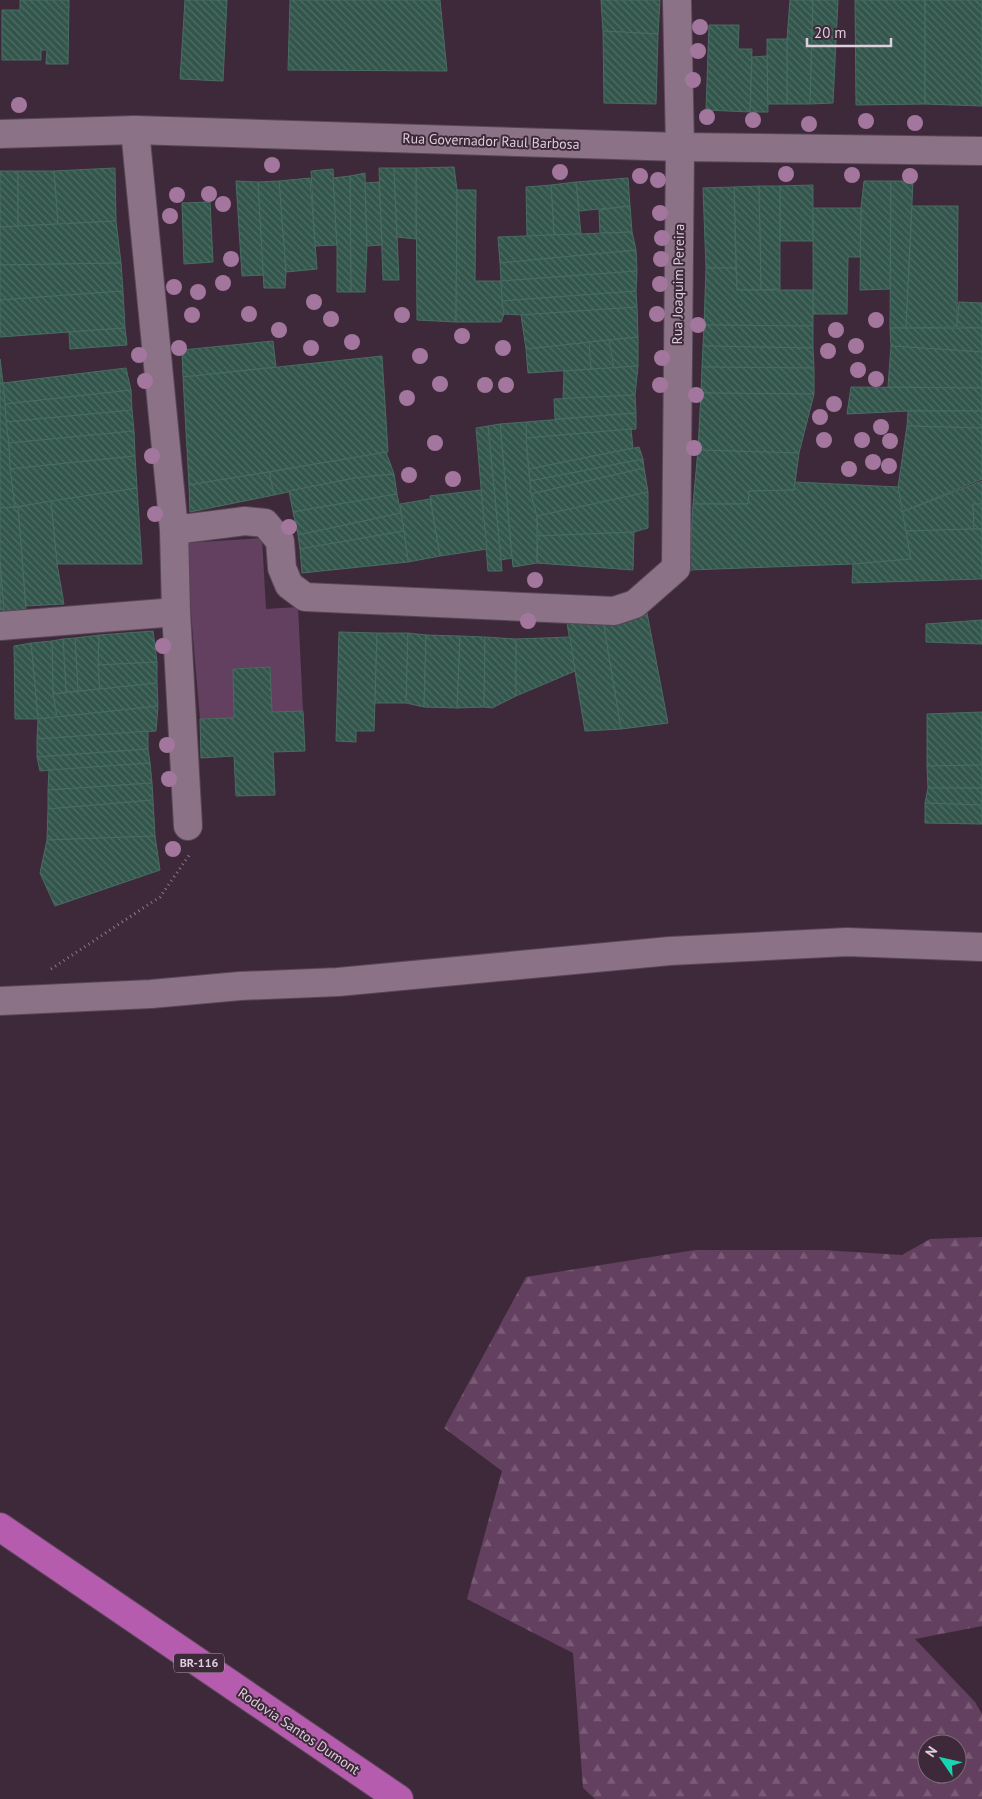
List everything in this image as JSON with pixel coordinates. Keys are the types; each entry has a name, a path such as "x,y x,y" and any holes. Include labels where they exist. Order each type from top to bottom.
{"highway":[{"name":"Rodovia Santos Dumont","path":"0,1527 399,1799"}],"street":[{"name":"Rua Joaquim Pereira","path":"174,530 245,521 265,523 280,541 282,568 289,585 305,597 614,612 635,604 676,568 680,147 677,0"},
{"name":"Rua Governador Raul Barbosa","path":"0,134 135,130 680,147 982,151"},
{"path":"135,130 174,530 176,612 188,826"},
{"path":"0,626 176,612"},
{"path":"0,1001 151,994 240,986 338,982 680,951 847,942 982,947"}],"path":[{"path":"44,974 160,897 191,853 188,826"}],"green space":[{"path":"262,538 266,609 298,607 303,711 272,712 270,667 233,669 234,718 200,719 185,543"},
{"path":"982,1237 982,1626 915,1639 975,1702 982,1714 982,1799 595,1799 583,1788 573,1653 467,1599 502,1471 444,1428 526,1277 695,1250 823,1250 902,1255 930,1239"}],"building":[{"path":"20,0 69,0 68,64 46,64 47,50 41,50 41,60 2,60 2,10 20,10"},
{"path":"185,0 227,0 223,81 180,79"},
{"path":"290,0 440,0 447,71 288,70"},
{"path":"601,0 660,0 658,34 603,31"},
{"path":"790,0 813,0 810,104 787,104 787,39"},
{"path":"813,0 838,0 833,103 810,104"},
{"path":"855,0 925,0 925,104 856,105"},
{"path":"925,0 982,0 982,106 925,104"},
{"path":"709,25 739,25 738,49 752,49 750,112 706,110"},
{"path":"603,31 658,34 656,104 604,103"},
{"path":"767,39 787,39 787,104 767,104"},
{"path":"767,56 768,112 750,112 752,57"},
{"path":"454,167 457,190 456,322 417,320 416,168"},
{"path":"115,168 116,221 58,224 54,171"},
{"path":"379,168 394,168 399,280 383,280"},
{"path":"394,168 416,168 416,239 397,237"},
{"path":"333,169 337,245 315,246 311,171"},
{"path":"0,171 18,171 18,226 0,227"},
{"path":"18,171 54,171 58,224 18,226"},
{"path":"365,173 367,246 365,292 351,292 350,176"},
{"path":"350,176 351,292 337,292 337,245 333,178"},
{"path":"310,178 317,269 286,272 279,181"},
{"path":"628,178 630,206 579,211 576,182"},
{"path":"236,181 258,182 264,275 242,276"},
{"path":"279,181 286,272 285,288 264,288 258,182"},
{"path":"864,181 891,181 890,289 860,290 861,208"},
{"path":"891,181 913,181 906,328 890,328"},
{"path":"379,182 382,245 367,246 365,183"},
{"path":"576,182 581,234 554,235 551,185"},
{"path":"551,185 554,235 527,236 526,187"},
{"path":"813,185 813,241 780,241 780,186"},
{"path":"759,186 780,186 780,289 761,290"},
{"path":"759,186 761,290 737,290 734,187"},
{"path":"734,187 736,268 706,268 703,188"},
{"path":"457,190 476,190 475,281 501,281 504,314 501,322 456,322"},
{"path":"210,202 213,262 184,264 182,203"},
{"path":"630,206 632,232 600,233 599,210"},
{"path":"912,206 958,206 957,327 906,328"},
{"path":"813,208 861,208 860,257 848,257 847,314 813,314"},
{"path":"116,221 121,263 0,265 0,227"},
{"path":"632,232 636,250 500,263 498,237"},
{"path":"636,250 637,271 501,281 500,263"},
{"path":"121,263 123,291 0,300 0,265"},
{"path":"706,268 736,268 737,290 813,290 813,326 704,325"},
{"path":"637,271 636,291 502,301 501,281"},
{"path":"123,291 125,328 0,337 0,300"},
{"path":"636,291 637,307 521,315 504,314 502,301"},
{"path":"959,302 982,303 982,328 957,327"},
{"path":"637,307 638,337 526,349 521,315"},
{"path":"704,325 813,326 813,348 703,346"},
{"path":"125,328 127,345 70,349 69,332"},
{"path":"890,328 982,328 982,352 891,346"},
{"path":"638,337 638,366 528,373 526,349"},
{"path":"609,340 614,368 591,369 589,342"},
{"path":"273,341 276,367 183,377 182,350"},
{"path":"703,346 813,348 814,368 702,367"},
{"path":"891,346 982,352 982,388 888,387"},
{"path":"382,356 388,452 189,485 183,377"},
{"path":"0,359 3,383 0,383"},
{"path":"638,366 635,395 563,399 564,371"},
{"path":"702,367 814,368 814,394 701,393"},
{"path":"126,368 131,390 5,404 3,383"},
{"path":"0,383 3,383 15,507 0,508"},
{"path":"851,387 982,388 982,411 908,411 847,414"},
{"path":"131,390 132,410 6,422 5,404"},
{"path":"701,393 814,394 799,453 698,450"},
{"path":"635,395 636,413 555,419 554,399"},
{"path":"132,410 134,431 9,443 6,422"},
{"path":"908,411 982,411 982,428 907,426"},
{"path":"636,413 636,429 526,438 526,422"},
{"path":"526,422 530,481 537,516 537,563 513,567 500,424"},
{"path":"500,424 512,558 501,560 488,426"},
{"path":"488,426 502,571 488,571 476,428"},
{"path":"907,426 982,428 982,479 902,512 898,487"},
{"path":"631,429 633,448 529,469 526,438"},
{"path":"134,431 135,456 10,469 9,443"},
{"path":"639,447 643,459 530,481 529,469"},
{"path":"698,450 799,453 794,490 749,491 748,504 693,504"},
{"path":"386,452 394,474 354,478 274,495 269,472"},
{"path":"135,456 137,488 15,507 10,469"},
{"path":"643,459 644,468 531,494 530,481"},
{"path":"644,468 648,492 537,516 531,494"},
{"path":"269,472 274,495 190,512 189,485"},
{"path":"394,474 397,494 293,512 289,491 354,478"},
{"path":"982,481 982,504 973,504 974,529 906,531 902,512"},
{"path":"795,482 898,487 911,559 853,564 689,570 693,504 748,504 749,491 794,490"},
{"path":"137,488 142,564 57,564 51,501"},
{"path":"481,490 487,549 440,556 430,496"},
{"path":"648,492 648,528 634,532 538,536 537,516"},
{"path":"397,494 401,513 298,535 293,512"},
{"path":"430,499 440,556 408,562 400,504"},
{"path":"51,501 57,564 64,604 26,606 18,507"},
{"path":"973,504 982,504 982,529 974,529"},
{"path":"18,507 26,612 4,614 0,562 0,508"},
{"path":"401,513 404,531 300,549 298,535"},
{"path":"982,529 982,579 852,583 853,564 911,559 906,531"},
{"path":"404,531 408,562 302,573 300,549"},
{"path":"634,532 633,570 537,563 538,536"},
{"path":"0,562 4,610 0,610"},
{"path":"647,613 668,723 621,729 603,621"},
{"path":"982,620 982,644 926,642 926,624"},
{"path":"603,621 621,729 585,731 567,623"},
{"path":"153,631 157,662 98,665 99,635"},
{"path":"339,632 377,633 374,731 356,731 356,742 336,741"},
{"path":"377,633 408,633 406,703 375,703"},
{"path":"408,633 426,635 424,707 406,703"},
{"path":"99,635 98,665 100,689 78,691 75,638"},
{"path":"426,635 460,636 457,708 424,707"},
{"path":"460,636 485,637 484,707 457,708"},
{"path":"485,637 516,639 516,696 492,708 484,707"},
{"path":"570,637 575,671 516,696 516,639"},
{"path":"75,638 78,691 66,692 63,639"},
{"path":"63,639 66,692 53,694 52,641"},
{"path":"52,641 53,694 57,717 38,719 31,643"},
{"path":"31,643 38,719 15,719 14,646"},
{"path":"157,662 157,683 100,689 98,665"},
{"path":"270,667 272,712 303,711 305,751 273,752 275,795 236,796 234,756 201,758 200,719 234,718 233,669"},
{"path":"157,683 158,706 57,717 53,694"},
{"path":"158,706 156,731 37,739 38,719"},
{"path":"982,712 982,765 927,766 927,714"},
{"path":"148,731 148,749 37,757 37,739"},
{"path":"148,749 150,763 40,771 37,757"},
{"path":"150,763 152,783 48,790 49,770"},
{"path":"982,765 982,788 928,788 927,766"},
{"path":"152,783 153,800 48,809 48,790"},
{"path":"928,788 982,788 982,805 925,803"},
{"path":"153,800 155,836 47,840 48,809"},
{"path":"925,803 982,805 982,824 925,823"},
{"path":"155,836 160,870 55,906 40,873 47,840"}]}
